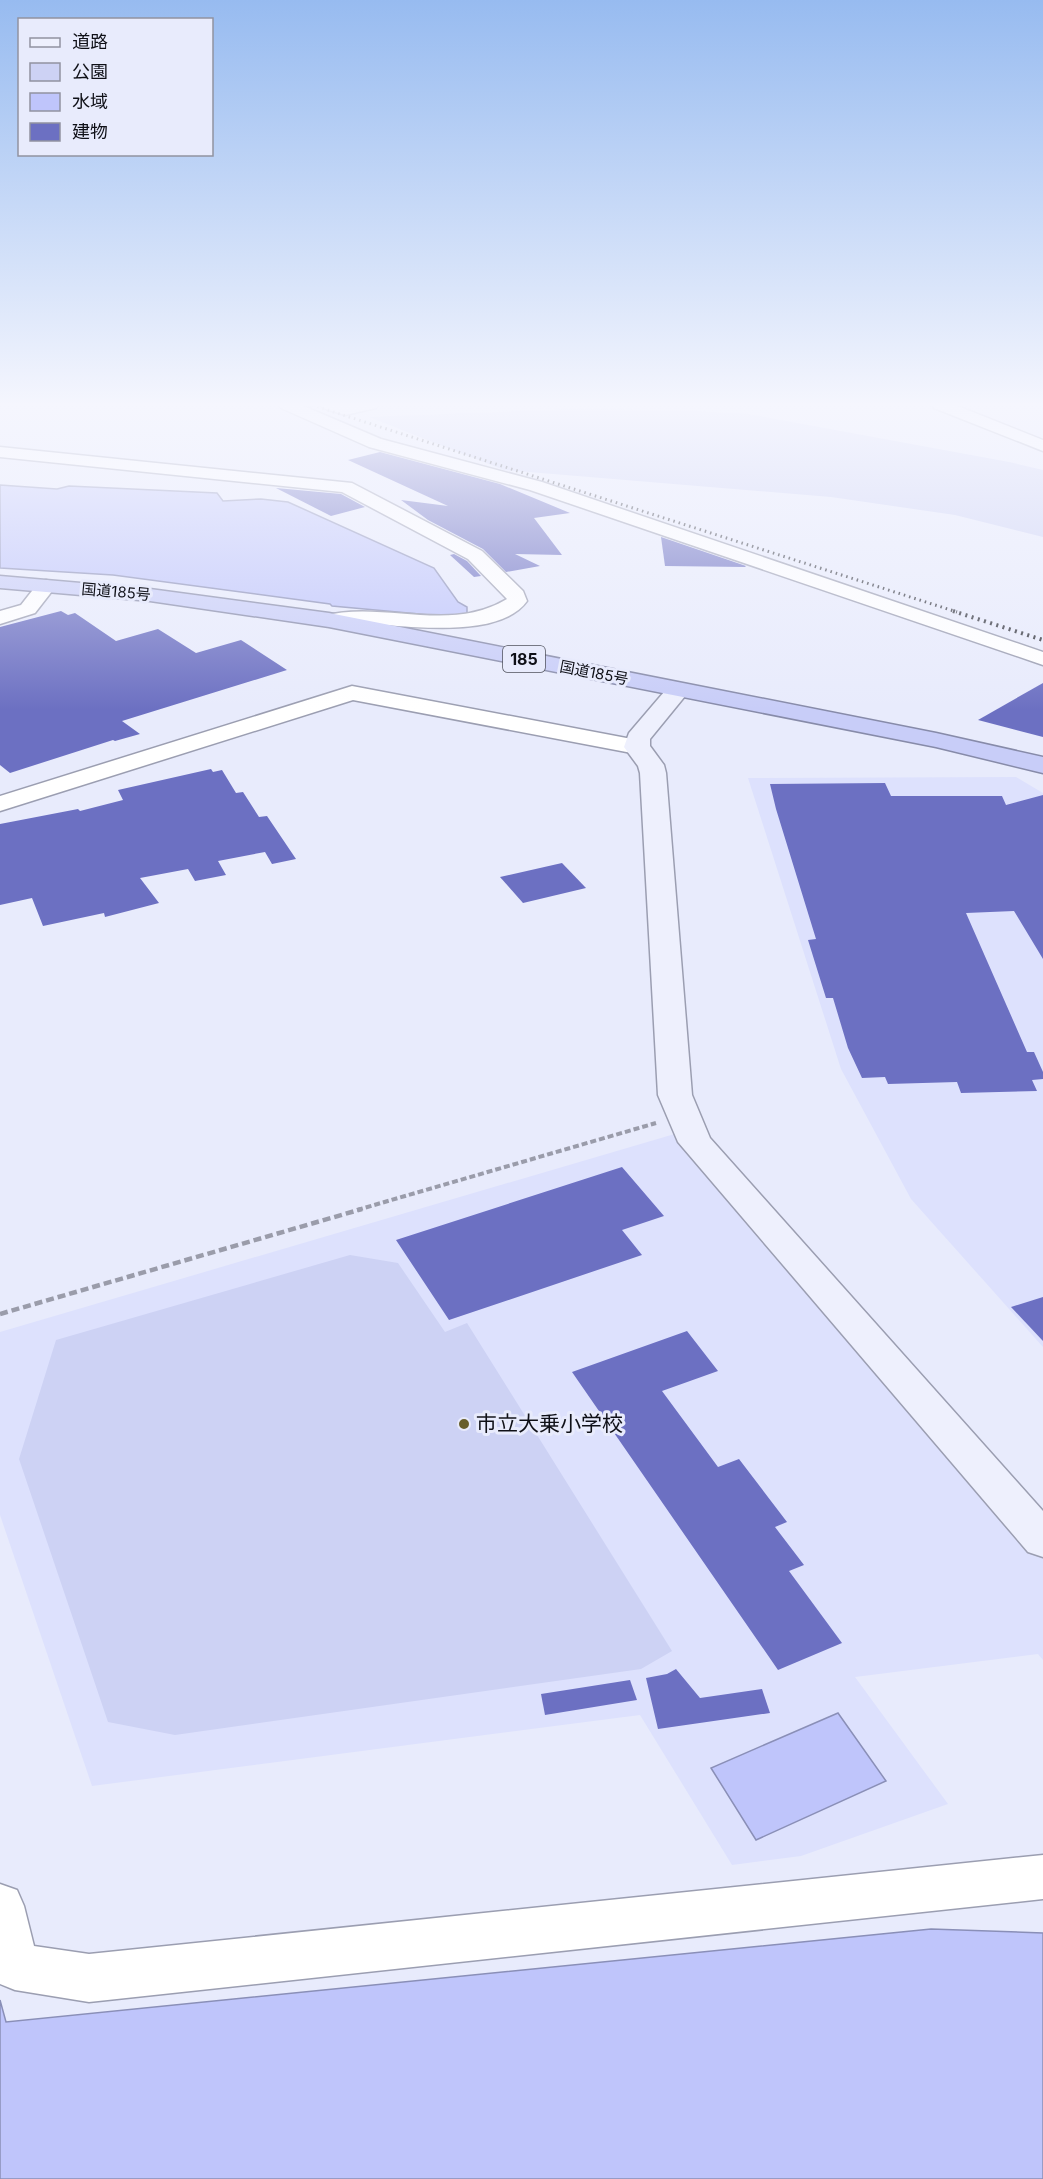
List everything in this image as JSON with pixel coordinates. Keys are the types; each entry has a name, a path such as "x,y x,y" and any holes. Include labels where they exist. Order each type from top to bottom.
{"highway":[{"name":"国道185号","path":"0,582 215,603 329,620 936,740 1043,765"}],"street":[{"path":"329,620 351,616 460,623 500,612 518,601 516,595 475,555 383,507"},
{"path":"599,507 1043,659"},
{"path":"0,618 28,609 46,586"},
{"path":"637,747 639,738 678,690"},
{"path":"0,804 352,693 637,747 651,765 653,773 675,1095 695,1142 1043,1540"},
{"path":"0,1906 15,1967 89,1978 1043,1877"}],"path":[{"path":"0,1314 682,1115"}],"shaded area":[{"path":"1016,777 1043,793 1043,1347 911,1199 841,1069 748,778"},
{"name":"市立大乗小学校","path":"678,1133 1043,1557 1043,1660 1038,1654 855,1677 948,1804 801,1856 732,1865 640,1715 92,1786 0,1515 0,1332"}],"green space":[{"path":"898,507 1043,507 1043,537 955,515"},
{"path":"350,1255 398,1263 445,1332 467,1323 672,1651 641,1669 175,1735 108,1722 19,1459 56,1340"}],"water":[{"path":"0,507 298,507 434,568 458,602 467,607 467,615 430,615 332,606 113,575 0,568"},
{"path":"838,1713 886,1781 756,1840 711,1768"},
{"path":"931,1929 1043,1933 1043,2179 0,2179 0,2000 6,2022"}],"building":[{"path":"313,507 365,507 331,516"},
{"path":"410,507 555,507 570,513 534,518 562,555 515,554 540,566 506,572 483,549 428,520"},
{"path":"661,537 746,566 665,566"},
{"path":"454,554 467,561 481,576 474,577 450,555"},
{"path":"61,611 68,615 75,613 116,641 158,629 196,653 241,640 287,670 122,721 140,734 113,740 10,773 0,765 0,627"},
{"path":"1043,683 1043,737 978,720"},
{"path":"211,769 213,772 222,770 236,793 243,792 259,817 267,816 296,859 272,864 265,852 218,861 226,875 195,881 188,869 140,878 159,903 105,917 104,913 43,926 32,898 0,905 0,824 78,809 80,811 123,800 118,790"},
{"path":"885,783 891,796 1002,796 1006,805 1043,795 1043,959 1014,911 966,913 1027,1052 1034,1052 1043,1072 1043,1079 1032,1080 1037,1091 961,1093 957,1082 888,1084 885,1077 862,1078 848,1048 833,998 826,998 808,940 816,939 770,784"},
{"path":"562,863 586,888 523,903 500,877"},
{"path":"622,1167 664,1216 622,1230 642,1255 449,1320 396,1240"},
{"path":"1043,1297 1043,1341 1011,1307"},
{"path":"687,1331 718,1371 662,1391 718,1467 739,1459 787,1522 775,1527 804,1565 789,1571 842,1643 778,1670 572,1372"},
{"path":"676,1669 700,1698 762,1689 770,1713 658,1729 646,1678 667,1674"},
{"path":"630,1680 637,1700 545,1715 541,1694"}],"railway":[{"path":"629,507 957,612"},
{"path":"953,611 1043,640"}],"place":[{"name":"市立大乗小学校","path":"464,1424"}]}
